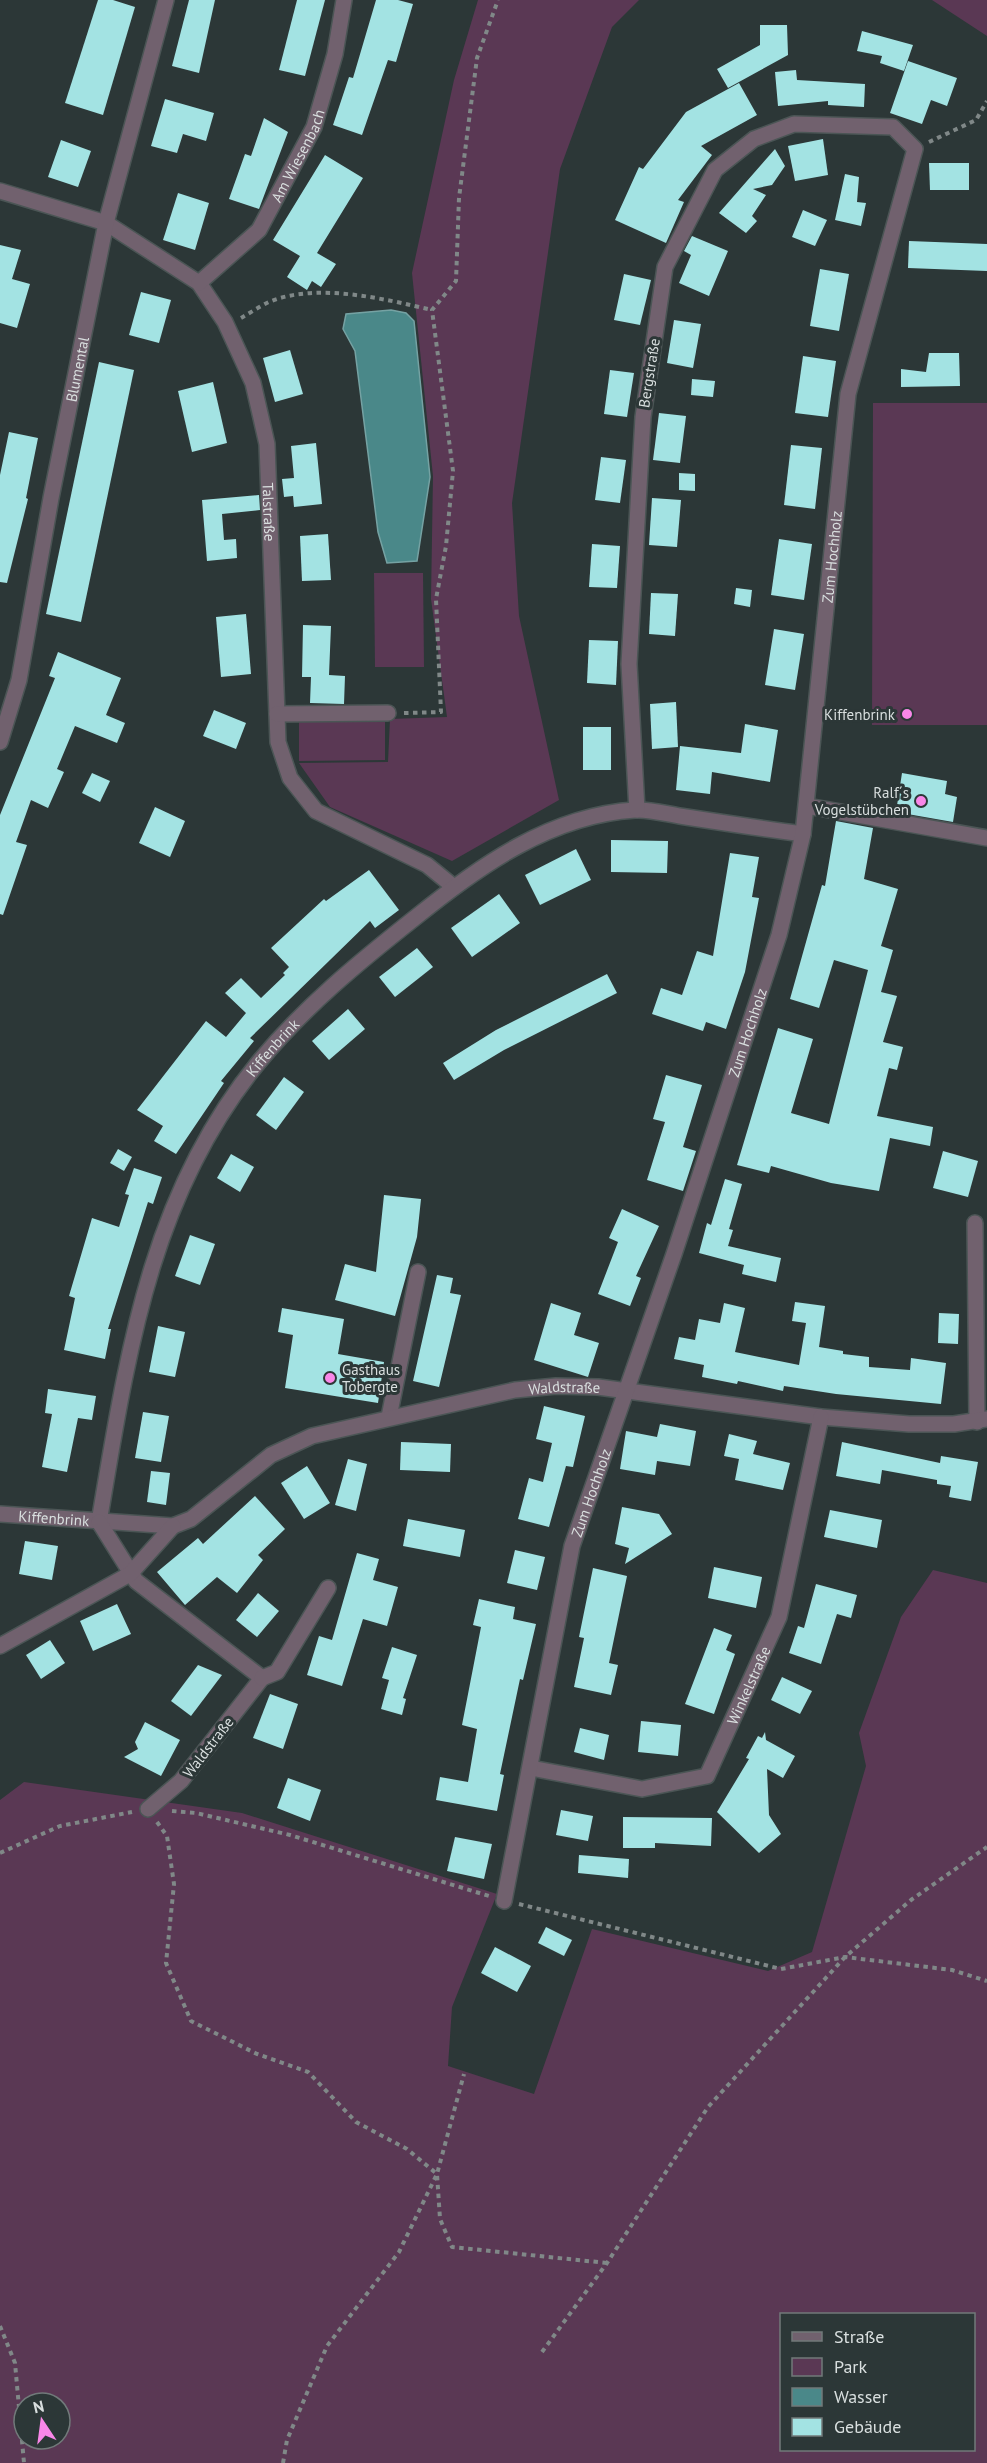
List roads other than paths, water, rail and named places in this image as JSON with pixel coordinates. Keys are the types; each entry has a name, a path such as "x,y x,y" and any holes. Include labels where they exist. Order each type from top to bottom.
{"street":[{"name":"Blumental","path":"0,742 19,680 51,498 106,223 165,0"},
{"name":"Am Wiesenbach","path":"199,284 259,230 314,127 335,54 344,0"},
{"name":"Bergstraße","path":"637,810 629,664 643,417 665,267 715,170 754,139 794,123 893,127 915,148"},
{"name":"Zum Hochholz","path":"504,1901 572,1546 627,1391 779,935 803,834 848,394 915,148"},
{"name":"Talstraße","path":"0,191 106,223 199,284 227,326 253,383 267,444 278,742 290,778 316,811 427,865 454,887"},
{"path":"278,714 388,713"},
{"path":"807,806 987,838"},
{"name":"Kiffenbrink","path":"0,1514 99,1522 128,1352 142,1296 178,1195 203,1144 257,1064 304,1012 350,969 454,887 516,847 576,820 637,810 803,834"},
{"path":"975,1223 982,1420"},
{"path":"389,1417 418,1272"},
{"name":"Waldstraße","path":"0,1646 130,1574 173,1526 191,1519 271,1455 312,1437 389,1417 515,1390 556,1386 598,1387 821,1417 909,1424 982,1420"},
{"name":"Winkelstraße","path":"531,1768 642,1789 707,1776 779,1617 821,1417"},
{"path":"99,1522 173,1526"},
{"path":"99,1522 130,1574 262,1678"},
{"name":"Waldstraße","path":"148,1809 181,1781 262,1678 277,1672 328,1588"}],"water":[{"path":"391,310 406,313 414,321 430,477 417,561 387,563 378,532 355,351 343,329 346,314"}],"place":[{"name":"Kiffenbrink","path":"907,714"},
{"name":"Ralf´s Vogelstübchen","path":"921,801"},
{"name":"Gasthaus Tobergte","path":"330,1378"}]}
